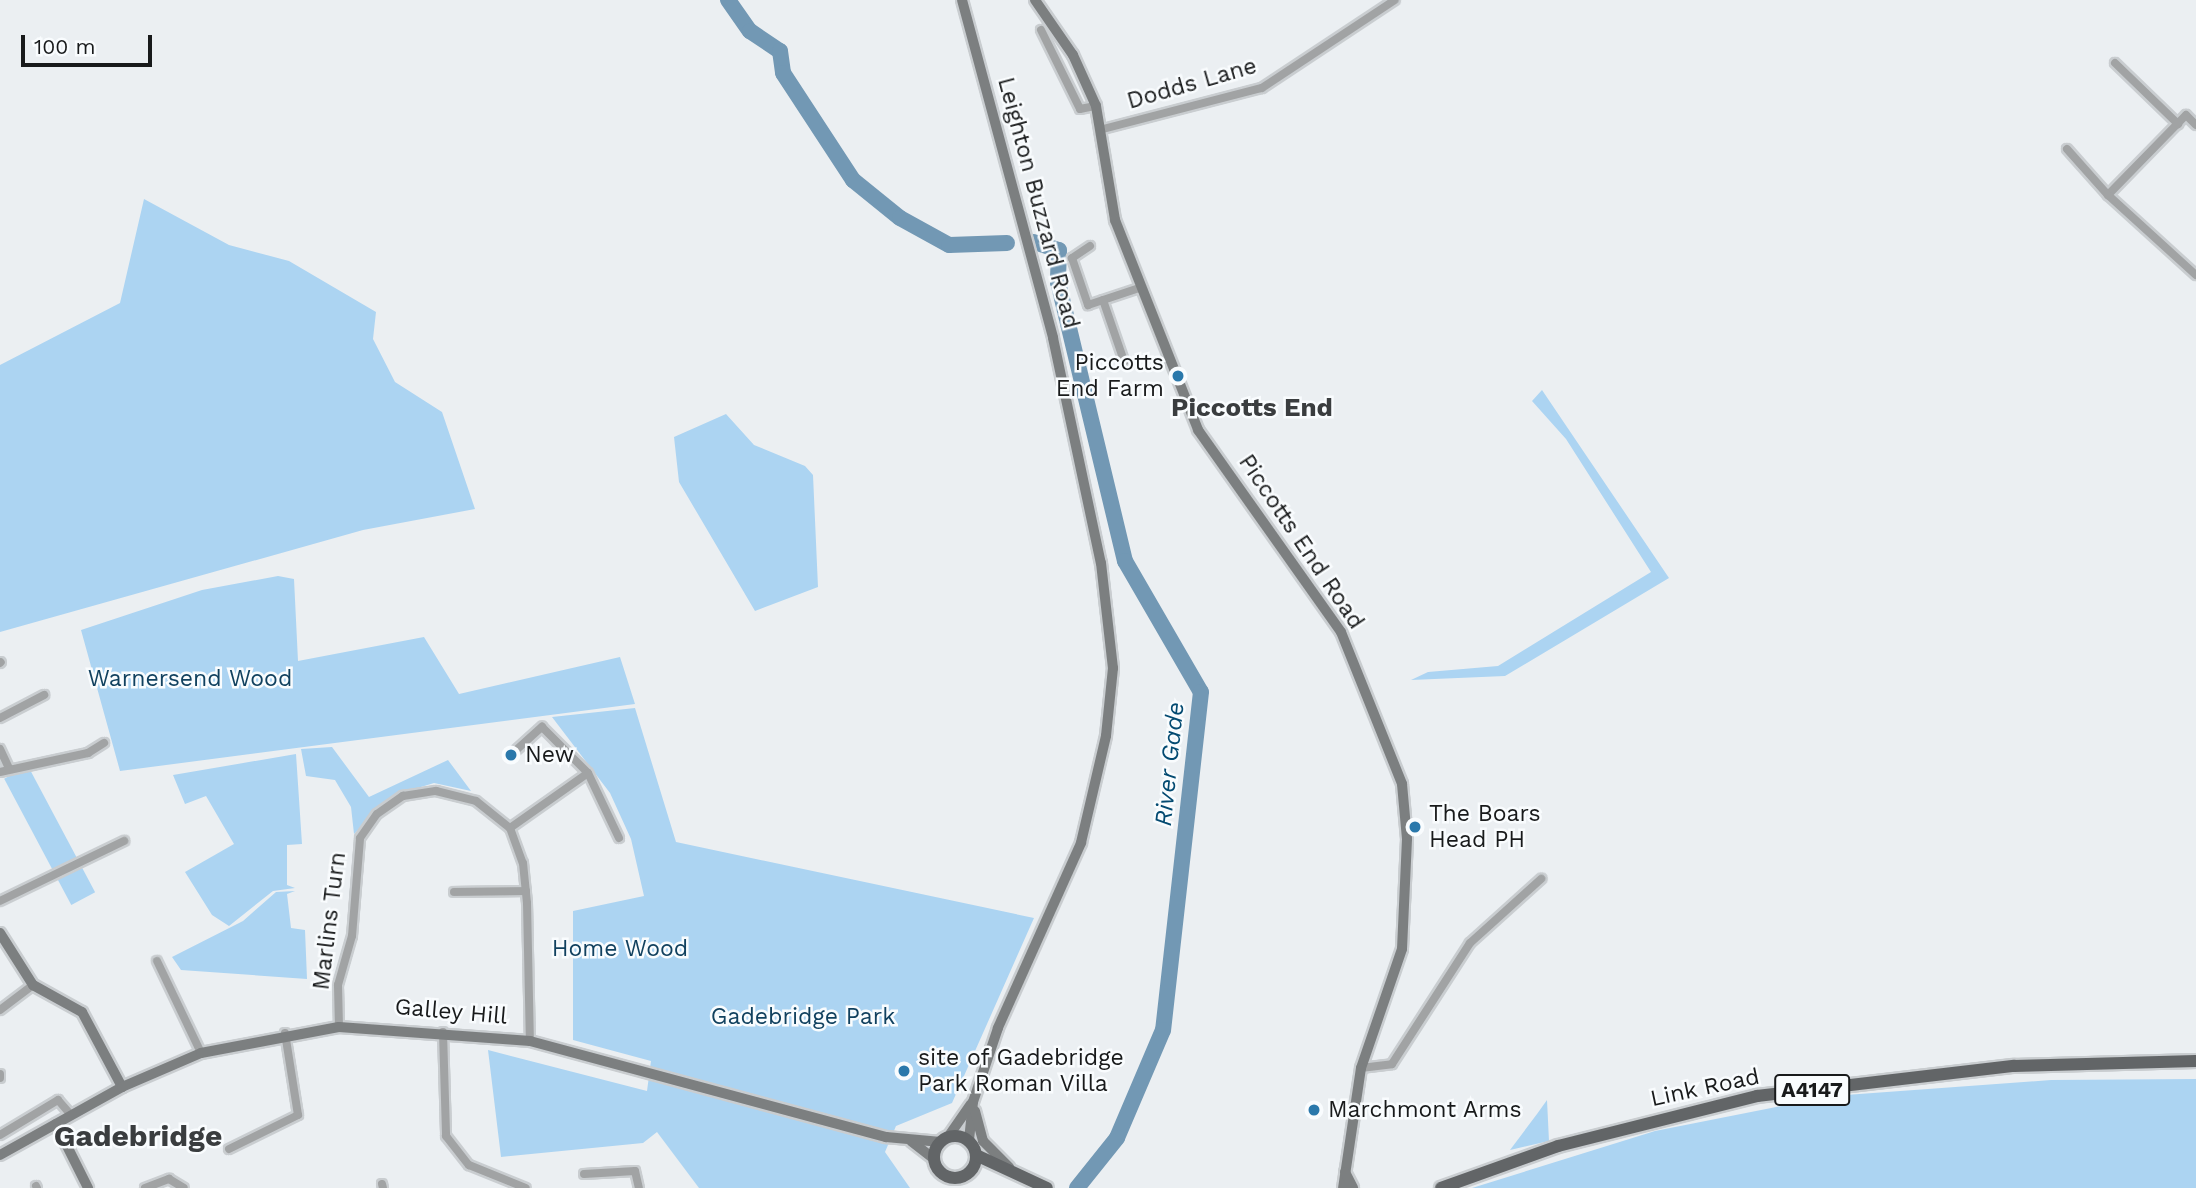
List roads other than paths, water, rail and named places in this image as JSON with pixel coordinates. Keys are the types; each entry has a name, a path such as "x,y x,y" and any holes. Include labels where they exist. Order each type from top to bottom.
{"main road":[{"name":"Link Road","path":"1441,1188 1558,1146 1757,1096 2014,1066 2196,1061"},
{"path":"944,1188 942,1173 934,1159 945,1139 969,1141 976,1155 1007,1175 1047,1188"},
{"path":"961,1180 976,1155"},
{"path":"942,1173 961,1180 1007,1175"}],"street":[{"name":"Leighton Buzzard Road","path":"945,1139 972,1102 1081,843 1106,736 1113,668 1101,563 1053,338 962,0"},
{"name":"Piccotts End Road","path":"1035,0 1073,55 1096,106 1103,129 1115,220 1139,288 1198,430 1341,632 1402,784 1407,839 1402,950 1361,1068 1343,1188"},
{"name":"Dodds Lane","path":"1103,129 1262,88 1395,0"},
{"path":"1041,30 1080,109 1096,106"},
{"path":"2115,63 2178,124"},
{"path":"2108,195 2186,115 2196,125"},
{"path":"2067,149 2108,195 2196,275"},
{"path":"1090,246 1072,258 1088,305 1139,288"},
{"path":"1103,300 1125,360"},
{"path":"0,719 44,695"},
{"path":"514,752 542,727 587,773 619,838"},
{"path":"0,772 88,753 104,743"},
{"path":"0,749 9,768"},
{"path":"530,1041 526,891 510,828 587,773"},
{"name":"Marlins Turn","path":"339,1027 338,985 352,936 360,838 377,814 403,796 436,790 476,801 510,828"},
{"path":"0,901 124,841"},
{"path":"1361,1068 1391,1064 1470,943 1541,879"},
{"path":"454,892 526,891"},
{"path":"0,933 33,985 82,1012 122,1087"},
{"path":"157,961 201,1053"},
{"path":"0,1010 33,985"},
{"name":"Galley Hill","path":"0,1155 122,1087 201,1053 285,1033 339,1027 443,1032 530,1041 911,1141 945,1139"},
{"path":"443,1032 446,1136 470,1165 526,1188"},
{"path":"229,1149 298,1115 285,1033"},
{"path":"0,1135 58,1100 71,1115"},
{"name":"Leighton Buzzard Road","path":"969,1141 972,1102"},
{"path":"972,1102 983,1141 1027,1182"},
{"path":"56,1124 84,1187"},
{"name":"Galley Hill","path":"911,1141 934,1159"},
{"path":"584,1174 635,1171 639,1188"},
{"path":"1345,1172 1353,1188"},
{"path":"145,1188 169,1179 184,1188"}],"waterway":[{"name":"River Gade","path":"728,0 750,31 780,51 783,73 853,180 900,218 949,245 1007,243"},
{"name":"River Gade","path":"1034,242 1059,250 1058,282 1125,561 1201,692 1163,1030 1117,1138 1077,1188"}],"place":[{"name":"Piccotts End Farm","path":"1178,376"},
{"name":"New","path":"511,755"},
{"name":"The Boars Head PH","path":"1415,827"},
{"name":"site of Gadebridge Park Roman Villa","path":"904,1071"},
{"name":"Marchmont Arms","path":"1314,1110"}],"district":[{"name":"Piccotts End","path":"1252,408"},
{"name":"Gadebridge","path":"138,1136"}],"park label":[{"name":"Warnersend Wood","path":"190,679"},
{"name":"Home Wood","path":"620,949"},
{"name":"Gadebridge Park","path":"803,1017"}]}
